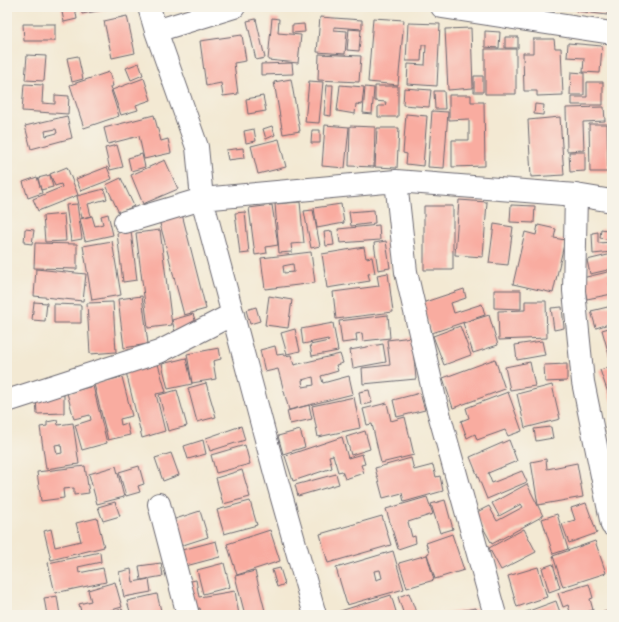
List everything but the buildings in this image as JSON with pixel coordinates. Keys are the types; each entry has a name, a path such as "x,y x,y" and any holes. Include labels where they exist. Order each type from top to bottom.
{"street":[{"path":"149,7 196,147 202,199 276,477 315,615"},
{"path":"156,31 234,7"},
{"path":"442,7 612,33"},
{"path":"396,181 406,272 435,399 495,615"},
{"path":"125,222 202,199 396,181 576,195 612,201"},
{"path":"576,195 574,291 583,382 612,525"},
{"path":"7,401 159,352 233,314"},
{"path":"159,504 188,615"}]}
